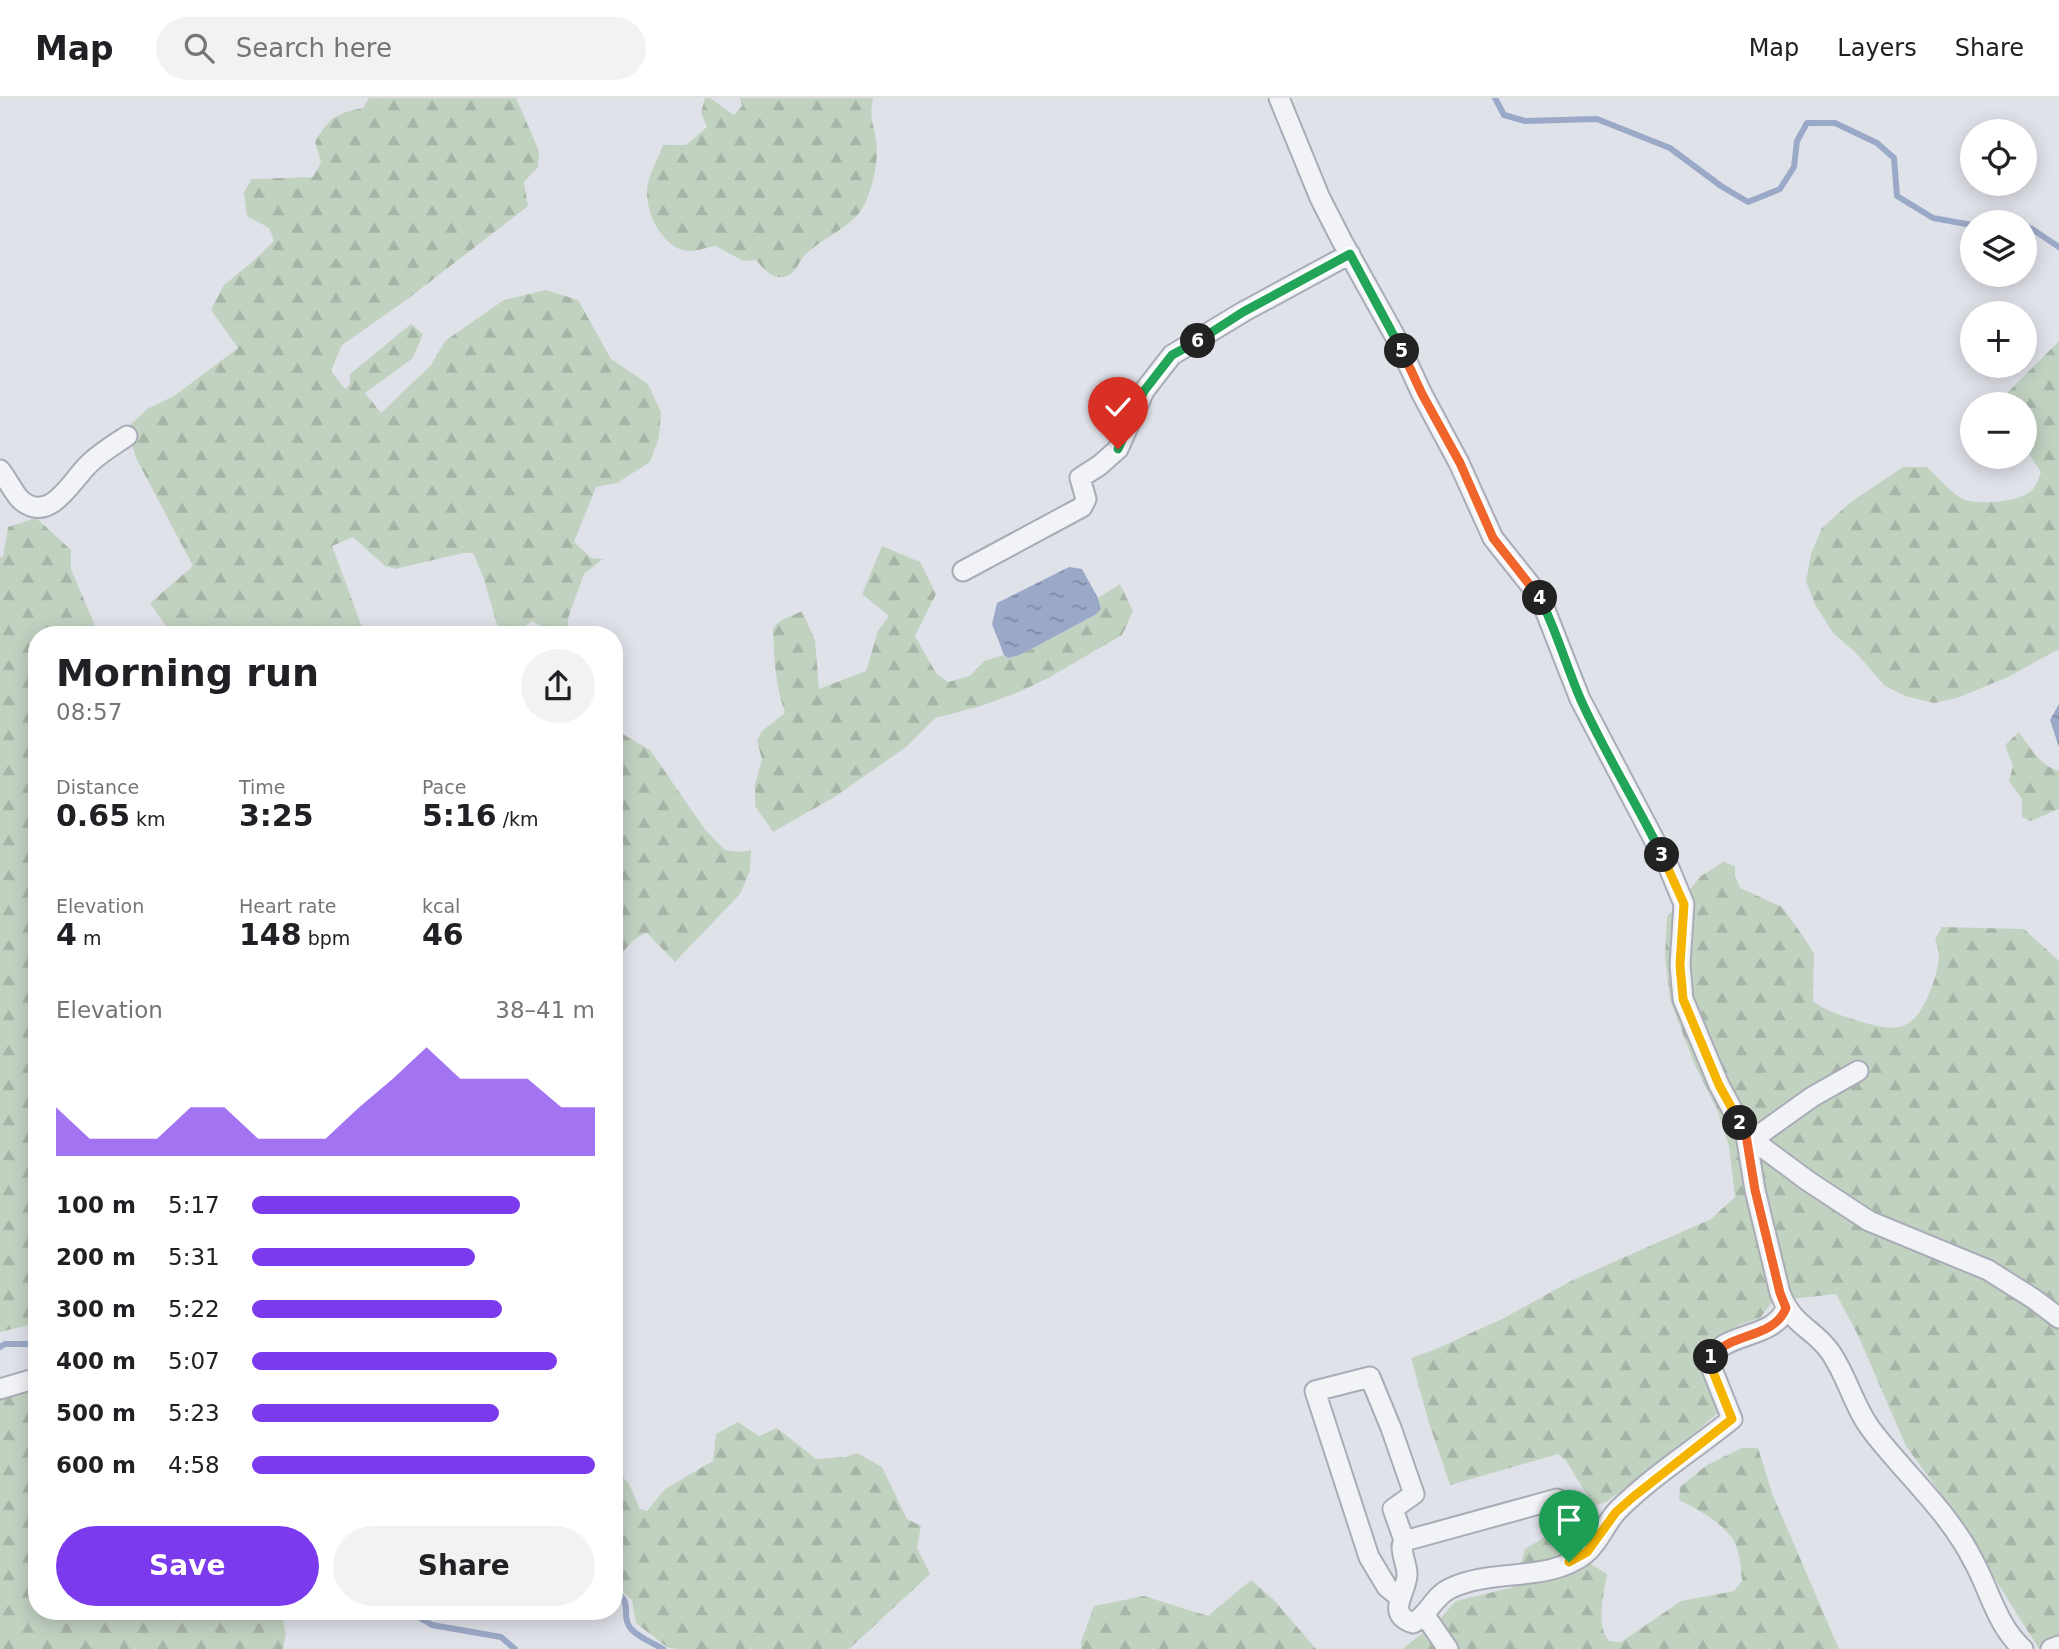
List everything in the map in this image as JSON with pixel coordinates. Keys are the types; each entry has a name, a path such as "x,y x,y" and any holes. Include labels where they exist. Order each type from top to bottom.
{"street":[{"path":"1279,98 1320,198 1460,463 1493,538 1540,597 1586,709 1669,868 1684,904 1680,965 1683,999 1719,1085 1749,1138 1755,1190 1786,1308 1799,1325 1829,1350 1856,1407 1873,1432 1960,1537 2008,1634 2022,1649"},
{"path":"963,571 1082,507 1086,499 1080,478 1118,449 1144,391 1172,355 1243,312 1350,254"},
{"path":"0,470 13,486 19,499 30,506 46,506 61,498 87,466 127,436"},
{"path":"1749,1138 1858,1071"},
{"path":"1749,1138 1869,1221 1988,1270 2059,1318"},
{"path":"1597,1540 1573,1524 1566,1504 1557,1499 1408,1540 1402,1546 1402,1561 1407,1573 1399,1597 1400,1613 1408,1622 1413,1623 1420,1620 1436,1597 1452,1587 1484,1579 1542,1571 1569,1562 1587,1552 1597,1540 1616,1512 1624,1504 1732,1419 1710,1364 1711,1356 1739,1338 1767,1329 1782,1318 1786,1308"},
{"path":"1399,1597 1387,1587 1369,1557 1315,1391 1370,1377 1414,1494 1394,1509 1405,1543"},
{"path":"0,1389 28,1381"},
{"path":"1424,1614 1448,1649"},
{"path":"2051,1649 2059,1646"}],"green space":[{"path":"369,98 516,98 539,151 538,167 524,182 528,206 405,301 342,345 331,371 345,389 350,384 350,374 411,324 423,334 413,358 365,393 381,413 431,365 445,341 504,300 546,290 578,300 611,359 648,384 661,412 659,437 650,462 617,483 596,487 574,542 591,558 603,559 584,574 568,626 541,626 532,621 526,626 497,626 484,579 473,553 395,569 385,566 353,537 332,546 362,626 166,626 150,603 193,566 136,458 127,428 147,409 174,396 238,348 211,310 224,285 274,241 269,228 247,216 244,192 252,179 313,177 321,162 315,142 325,127 346,112 363,108"},
{"path":"705,98 710,98 734,115 742,106 740,98 873,98 871,116 877,154 874,178 867,199 856,217 804,256 790,275 773,276 756,260 743,261 716,246 692,251 680,249 664,238 653,220 647,192 653,168 663,145 686,145 707,127 701,113"},
{"path":"2059,341 2059,649 2008,677 1957,698 1934,703 1905,696 1885,686 1857,654 1833,633 1816,606 1806,582 1811,554 1822,528 1851,502 1903,467 1927,467 1965,500 2002,501 2029,493 2041,472 2037,466 2037,392 2008,392 2022,378 2037,378 2037,363"},
{"path":"36,518 71,550 71,569 95,626 28,626 28,1325 0,1332 0,557 3,557 8,527"},
{"path":"882,546 920,562 936,594 915,636 936,673 948,682 970,676 984,661 1004,655 1008,658 1020,655 1095,615 1101,608 1098,598 1120,584 1133,611 1122,635 1019,692 981,706 935,718 906,747 836,796 773,832 755,806 755,785 762,759 757,741 762,731 785,713 777,681 773,628 780,621 802,611 815,640 819,689 866,671 878,631 889,616 862,594"},
{"path":"2019,732 2031,750 2046,765 2059,771 2059,809 2031,821 2022,817 2022,799 2009,781 2013,766 2005,745"},
{"path":"623,734 650,750 706,831 725,850 751,850 750,871 740,894 675,962 647,933 623,952"},
{"path":"1723,862 1735,866 1735,876 1740,888 1782,907 1805,939 1814,954 1813,1001 1832,1012 1868,1024 1892,1028 1902,1026 1911,1022 1918,1014 1936,974 1939,957 1935,939 1942,927 2024,929 2059,961 2059,1649 2039,1649 1944,1498 1906,1446 1857,1333 1836,1294 1773,1301 1760,1318 1739,1325 1708,1343 1701,1355 1723,1408 1674,1452 1606,1502 1594,1506 1566,1461 1558,1454 1450,1485 1411,1358 1502,1319 1573,1280 1711,1219 1735,1197 1729,1146 1718,1112 1694,1063 1670,1000 1665,956 1667,917 1701,876"},
{"path":"28,1387 28,1620 283,1620 286,1634 283,1649 0,1649 0,1395"},
{"path":"738,1422 759,1436 777,1428 816,1459 845,1457 857,1453 882,1467 907,1519 921,1526 917,1548 930,1574 849,1649 667,1647 636,1623 632,1600 623,1592 623,1477 640,1509 647,1511 665,1489 713,1461 716,1434"},
{"path":"1742,1448 1758,1448 1772,1493 1839,1649 1402,1649 1436,1623 1456,1601 1514,1587 1525,1549 1555,1531 1568,1534 1569,1550 1607,1574 1601,1618 1609,1641 1621,1642 1681,1601 1734,1591 1742,1581 1741,1564 1732,1538 1715,1521 1679,1500 1680,1487 1707,1465"},
{"path":"1251,1580 1273,1599 1316,1649 1081,1649 1094,1606 1144,1596 1208,1616"}],"water":[{"path":"1069,567 1082,569 1101,609 1095,615 1020,655 1008,658 1004,655 992,624 997,603"},
{"path":"2059,704 2059,747 2050,720"}],"waterway":[{"path":"1495,98 1504,115 1525,121 1597,119 1670,148 1721,186 1748,202 1780,189 1794,167 1797,141 1807,123 1835,123 1877,143 1894,158 1897,196 1933,218 1960,223"},
{"path":"2037,232 2059,247"},
{"path":"0,1347 5,1344 28,1344"},
{"path":"623,1599 627,1621 632,1630 663,1649"},
{"path":"424,1620 432,1625 501,1637 515,1649"}],"route":[{"path":"1118,449 1144,391 1172,355 1203,338 1214,328 1350,254 1460,463 1493,538 1540,597 1580,699 1606,752 1639,808 1684,904 1680,965 1683,999 1719,1085 1746,1135 1755,1190 1786,1308 1782,1318 1767,1329 1739,1338 1711,1356 1710,1364 1732,1419 1633,1497 1616,1512 1587,1552 1569,1562"}]}
